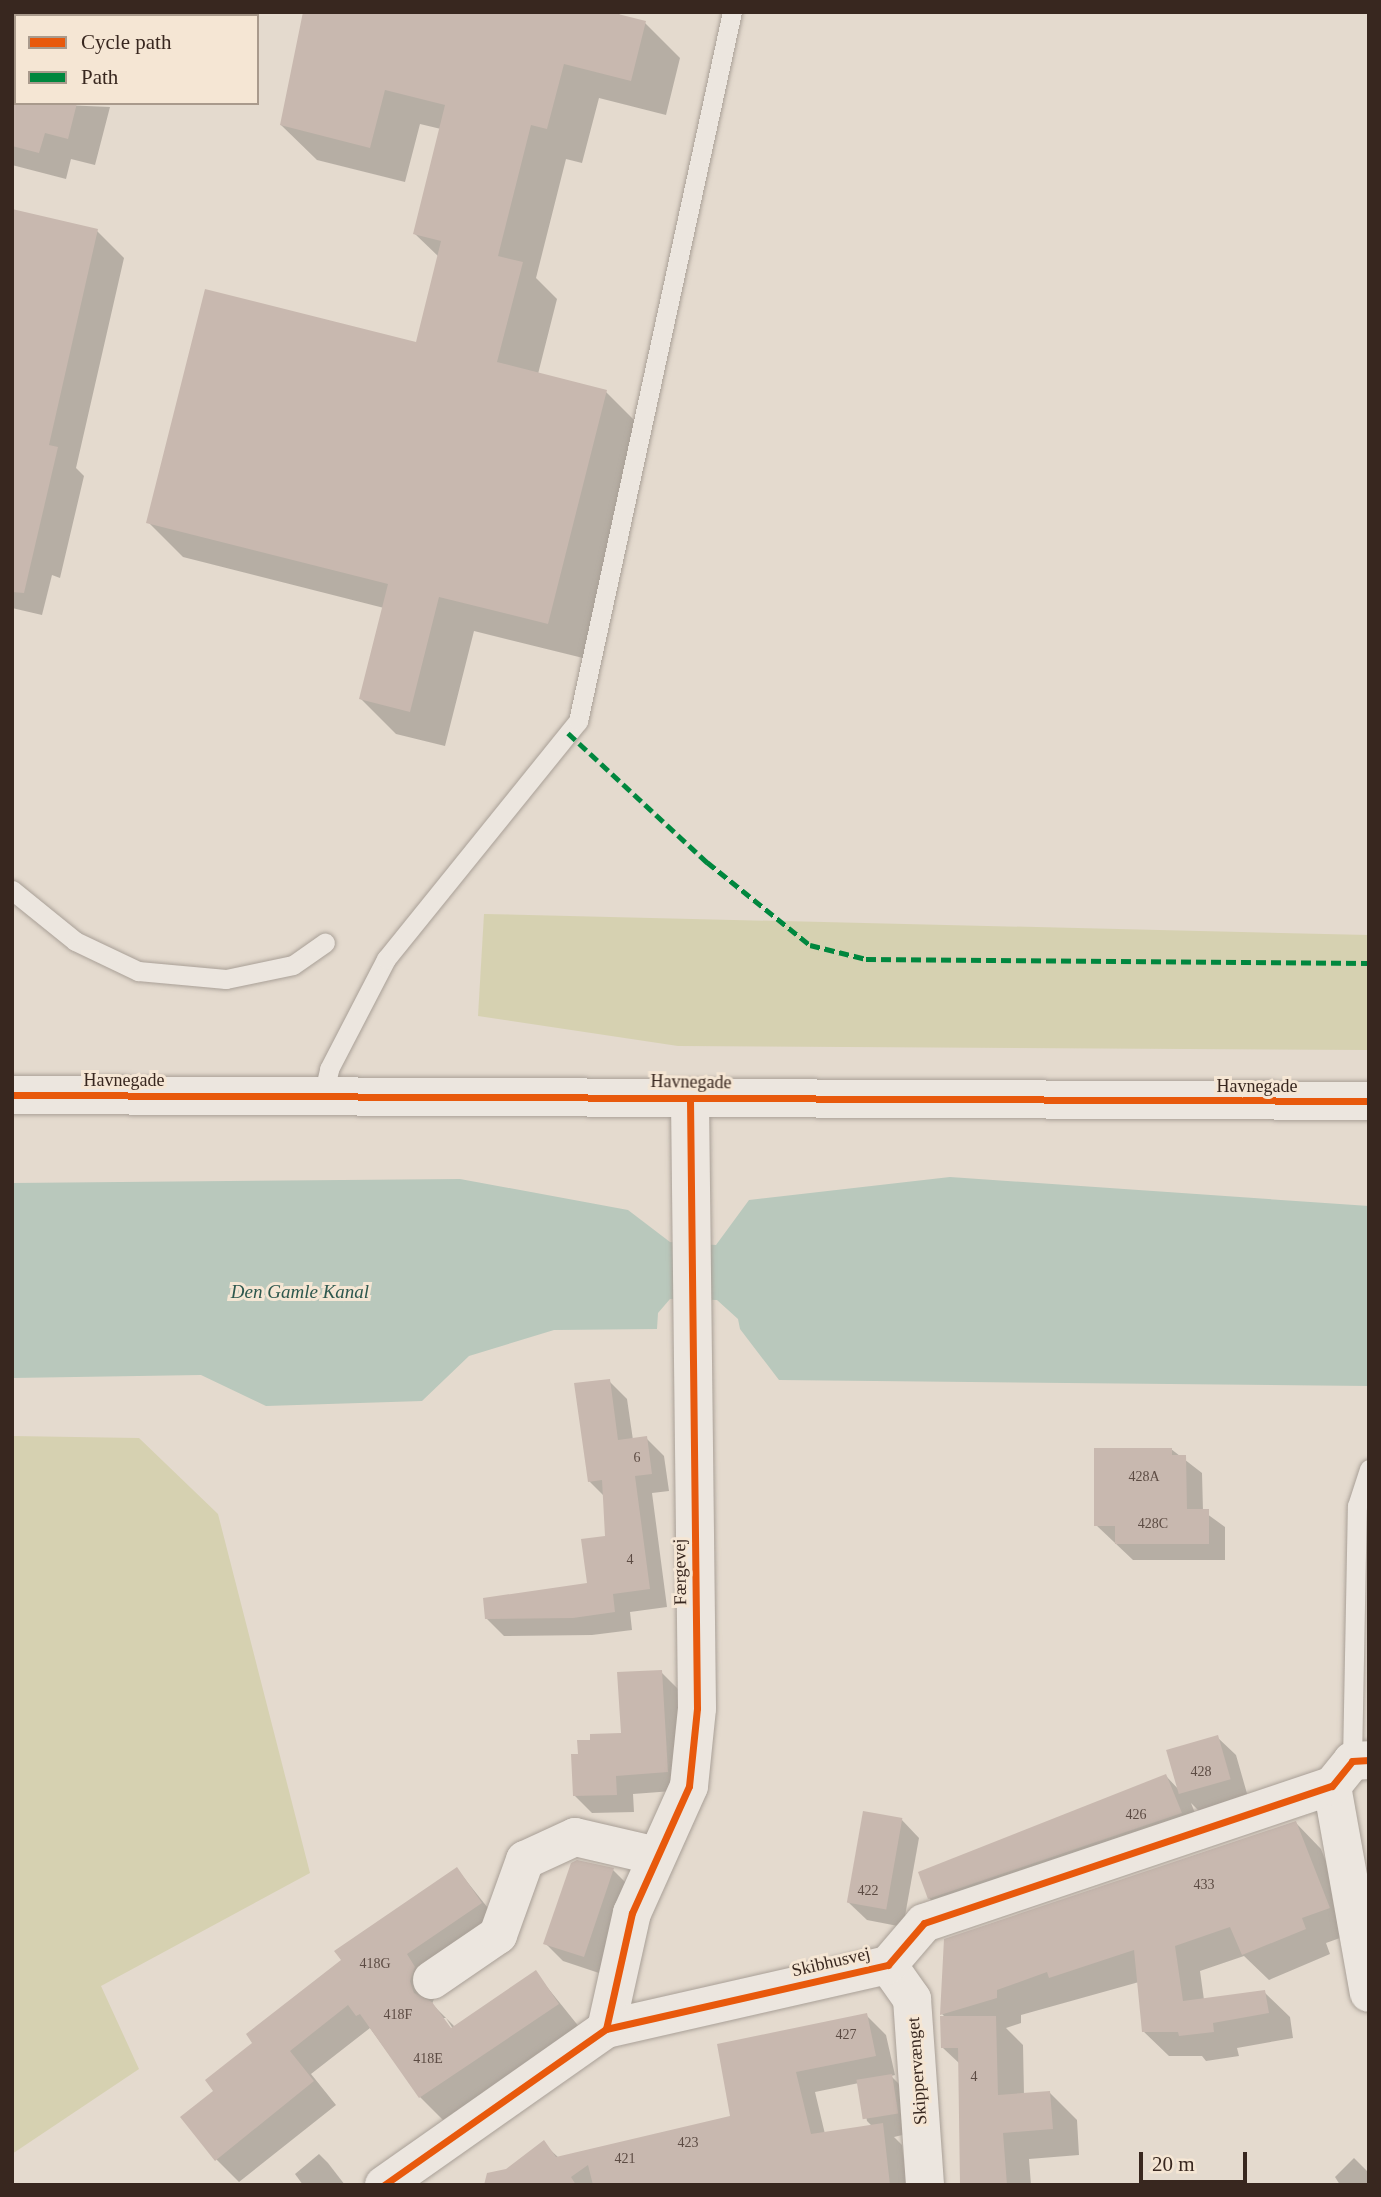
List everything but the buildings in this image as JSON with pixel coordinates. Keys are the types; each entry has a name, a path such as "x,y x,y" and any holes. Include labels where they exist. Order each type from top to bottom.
{"street":[{"name":"Havnegade","path":"12,1095 1369,1101"},
{"name":"Færgevej","path":"606,2029 632,1913 689,1786 697,1707 690,1098"},
{"path":"1351,1769 1369,1993"},
{"name":"Skibhusvej","path":"384,2185 606,2029 888,1965 924,1923 1351,1769"},
{"path":"432,1980 498,1935 525,1860 575,1837 657,1856"},
{"name":"Skippervænget","path":"888,1965 912,1999 925,2185"}],"lane":[{"path":"323,1096 329,1069 386,959 578,721 732,12"},
{"path":"12,890 75,941 138,971 226,979 293,964 325,943"},
{"path":"1351,1769 1357,1506 1369,1469"}],"shaded area":[{"path":"484,914 1369,935 1369,1050 678,1046 478,1016"},
{"path":"12,1436 139,1438 218,1514 310,1873 101,1986 139,2069 12,2154"}],"water":[{"name":"Den Gamle Kanal","path":"950,1177 1369,1206 1369,1386 779,1380 740,1329 738,1319 717,1300 670,1299 658,1313 657,1329 554,1330 469,1356 422,1401 266,1406 201,1375 12,1378 12,1183 460,1179 628,1210 670,1242 716,1245 749,1200"}],"marked path":[{"path":"568,733 707,862 810,945 866,959 1369,963"}],"cycle path":[{"path":"12,1095 1369,1101"},
{"path":"606,2029 632,1913 689,1786 697,1708 690,1098"},
{"path":"384,2185 606,2029 888,1965 924,1923 1332,1786 1352,1761 1369,1760"}]}
